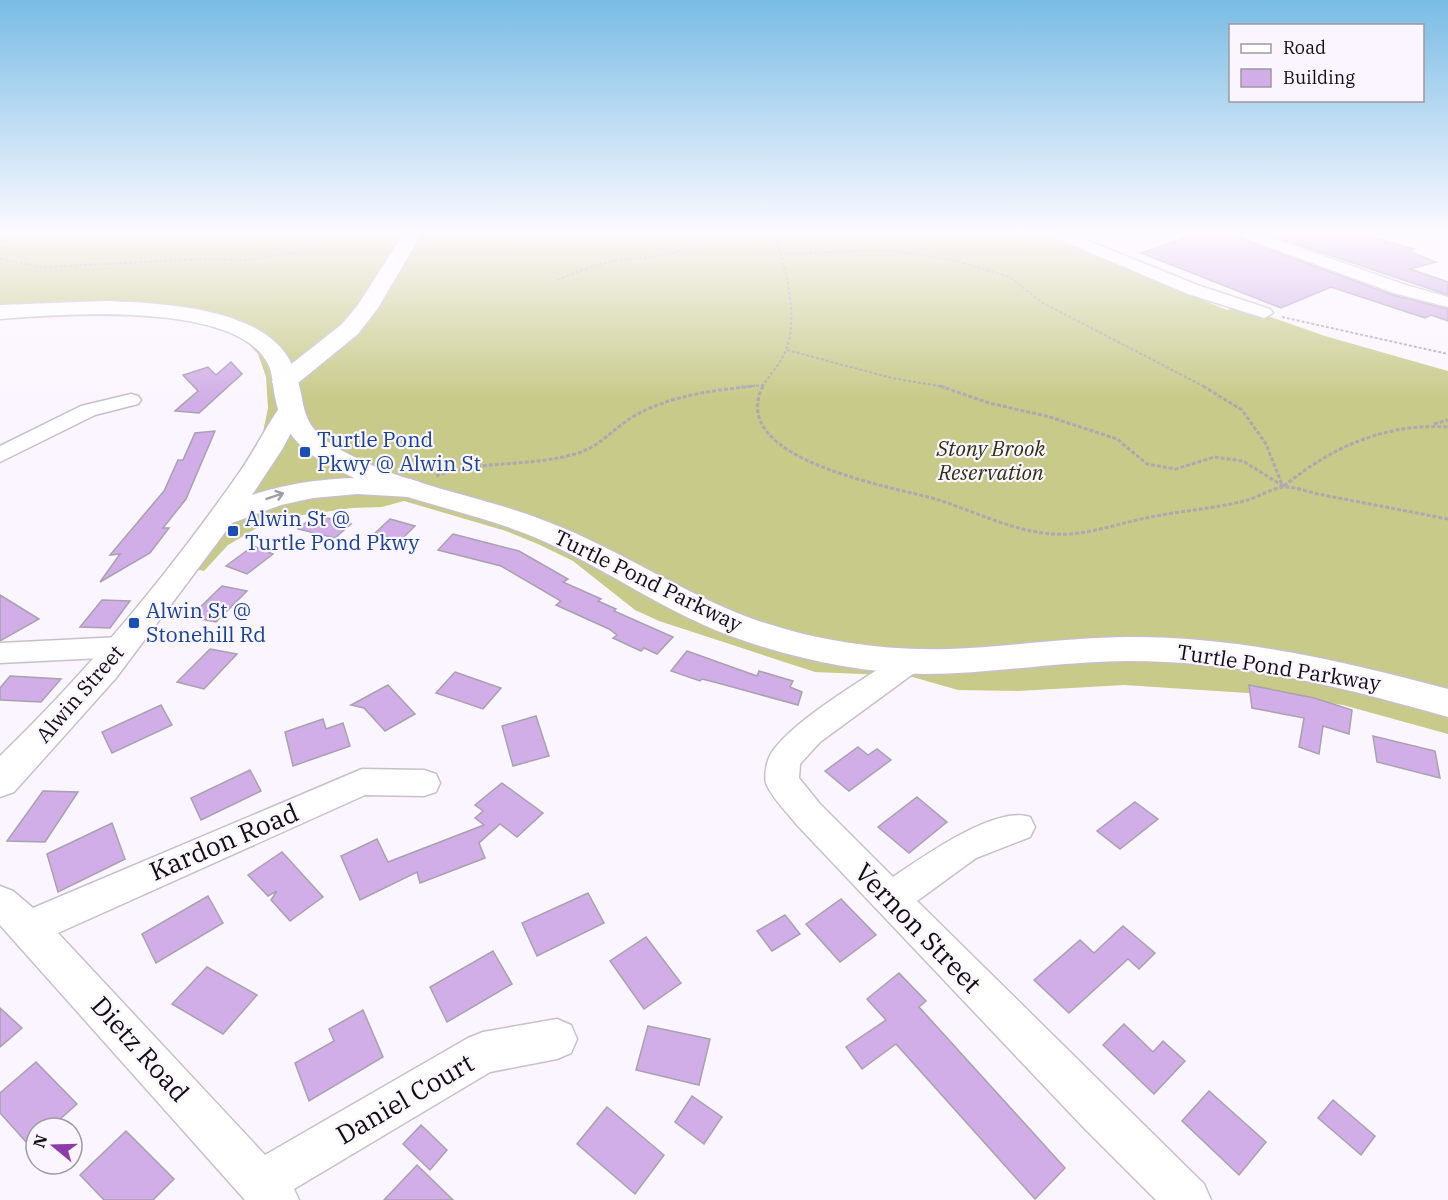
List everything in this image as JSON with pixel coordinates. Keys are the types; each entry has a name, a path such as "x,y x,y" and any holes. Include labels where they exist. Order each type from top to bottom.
{"main road":[{"path":"284,382 350,329 379,289"},
{"name":"Turtle Pond Parkway","path":"0,312 123,306 202,318 234,328 261,343 279,361 289,412 301,432 329,454 357,470 503,515 565,539 645,583 716,617 758,632 818,648 910,661 949,661 1129,649 1170,650 1245,658 1360,678 1448,703"},
{"name":"Alwin Street","path":"0,781 51,732 121,647 272,448 289,412"},
{"path":"221,517 276,496 312,488 368,485 410,488"}],"street":[{"path":"1192,289 1264,313"},
{"path":"1400,289 1448,302"},
{"path":"0,455 88,410 131,400"},
{"path":"0,652 121,647"},
{"name":"Vernon Street","path":"910,661 809,734 784,760 782,781 808,814 1188,1200"},
{"name":"Kardon Road","path":"15,915 362,782 424,783"},
{"path":"891,899 964,848 1018,827"},
{"name":"Dietz Road","path":"15,915 268,1192"},
{"name":"Daniel Court","path":"268,1192 483,1053 557,1039"}],"path":[{"path":"787,289 791,306 787,350 764,385 758,402 758,414 768,432 789,450 846,476 925,496 1018,529 1059,534 1087,533 1137,519 1230,506 1262,497 1283,487 1309,464 1357,440 1371,435 1448,420"},
{"path":"1025,289 1041,302 1182,373 1242,410 1266,444 1283,487"},
{"path":"1264,313 1448,354"},
{"path":"787,350 892,378 941,386 989,403 1050,417 1117,439 1147,464 1176,469 1214,457 1243,461 1283,487 1448,519"},
{"path":"410,488 454,469 525,462 588,450 609,439 619,426 638,414 678,399 699,392 764,385"},
{"path":"1429,425 1448,427"}],"green space":[{"name":"Stony Brook Reservation","path":"0,289 1176,289 1227,310 1242,307 1325,336 1448,371 1448,734 1343,705 1263,694 1124,685 1018,691 958,690 909,676 815,672 659,621 635,610 573,561 540,545 506,531 404,501 382,507 352,508 289,517 262,525 228,545 204,571 175,565 261,442 268,408 266,377 258,354 242,337 165,308 0,317"}],"building":[{"path":"1233,289 1326,289 1281,308"},
{"path":"1337,289 1377,289 1448,309 1448,321 1431,315 1425,318"},
{"path":"1430,289 1448,289 1448,295"},
{"path":"231,362 242,374 199,413 175,411 198,391 183,375 208,367 216,375"},
{"path":"215,431 186,499 163,528 169,528 150,553 100,582 120,554 110,555 164,491 178,460 183,460 195,433"},
{"path":"315,515 351,524 335,538 298,529"},
{"path":"390,519 415,526 401,540 374,534"},
{"path":"453,534 519,551 568,579 563,582 601,599 598,601 616,609 614,611 673,637 657,654 644,648 641,651 613,638 617,635 609,629 556,605 561,601 501,566 438,550"},
{"path":"253,546 273,554 247,574 226,566"},
{"path":"222,586 247,591 216,622 190,617"},
{"path":"0,595 39,619 0,641"},
{"path":"102,600 130,601 110,628 80,627"},
{"path":"210,649 237,654 204,689 177,682"},
{"path":"687,651 757,676 759,671 793,681 790,687 802,692 798,705 702,679 700,681 671,671"},
{"path":"455,672 501,688 483,709 436,693"},
{"path":"10,676 61,679 41,702 0,700 0,688"},
{"path":"388,685 415,714 385,731 364,708 351,705"},
{"path":"1249,685 1314,698 1352,710 1349,734 1323,726 1319,754 1299,747 1304,718 1252,708"},
{"path":"161,705 172,725 112,753 102,732"},
{"path":"536,716 549,756 513,766 502,726"},
{"path":"323,719 326,729 343,723 350,746 293,766 285,732"},
{"path":"1373,736 1435,751 1440,778 1377,762"},
{"path":"858,747 868,755 877,749 891,760 849,791 825,771"},
{"path":"250,770 261,791 201,820 191,798"},
{"path":"502,783 543,813 517,837 500,824 479,843 485,858 420,883 417,872 360,900 341,856 377,839 388,862 484,825 475,818 483,811 475,805"},
{"path":"43,791 78,792 45,842 7,841"},
{"path":"917,797 947,822 909,853 878,827"},
{"path":"1135,802 1158,819 1120,849 1097,831"},
{"path":"112,823 125,859 58,892 47,854"},
{"path":"282,852 323,897 290,921 271,900 277,891 268,896 248,875"},
{"path":"588,893 604,923 537,956 522,923"},
{"path":"208,896 223,923 156,963 142,934"},
{"path":"841,899 876,935 840,962 806,924"},
{"path":"785,915 800,934 772,951 757,931"},
{"path":"1123,926 1155,953 1139,969 1128,959 1069,1013 1034,980 1080,940 1094,953"},
{"path":"646,937 681,983 644,1009 610,961"},
{"path":"493,951 512,984 447,1022 430,987"},
{"path":"207,967 257,995 223,1034 172,1004"},
{"path":"899,973 926,1001 919,1007 1065,1168 1035,1199 896,1044 862,1069 846,1047 886,1020 867,999"},
{"path":"0,1008 22,1028 0,1047"},
{"path":"363,1010 383,1057 309,1101 295,1063 334,1041 329,1029"},
{"path":"1124,1024 1153,1052 1163,1041 1185,1061 1154,1094 1103,1045"},
{"path":"648,1026 710,1039 699,1085 636,1070"},
{"path":"36,1062 77,1104 64,1116 24,1116 24,1140 0,1113 0,1093"},
{"path":"1209,1091 1266,1142 1239,1175 1182,1121"},
{"path":"692,1096 722,1117 704,1144 675,1122"},
{"path":"1333,1100 1375,1136 1361,1155 1318,1118"},
{"path":"607,1107 664,1155 635,1194 577,1144"},
{"path":"421,1125 447,1150 430,1170 403,1144"},
{"path":"126,1131 174,1179 153,1200 104,1200 81,1176 84,1176 84,1171"},
{"path":"417,1165 453,1200 384,1200"}],"place":[{"name":"Turtle Pond Pkwy @ Alwin St","path":"305,452"},
{"name":"Alwin St @ Turtle Pond Pkwy","path":"233,531"},
{"name":"Alwin St @ Stonehill Rd","path":"134,623"}]}
